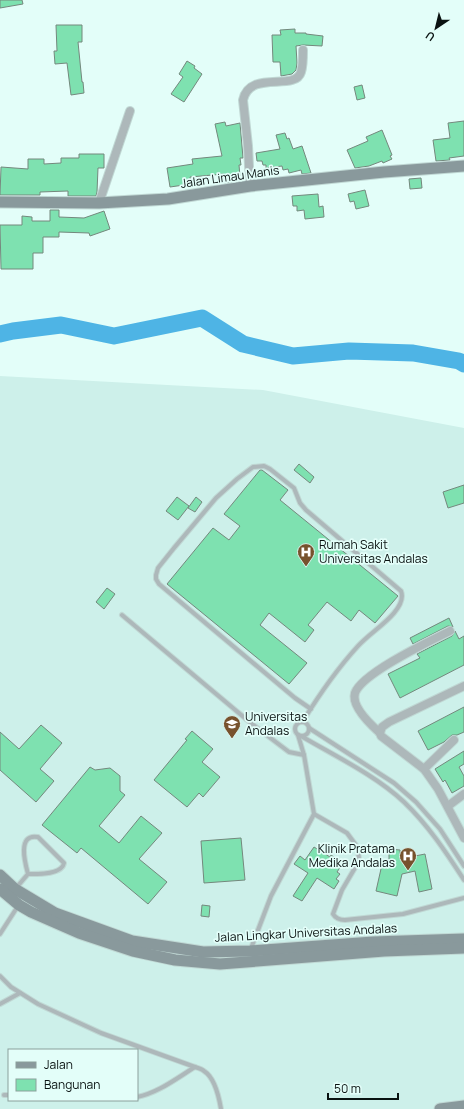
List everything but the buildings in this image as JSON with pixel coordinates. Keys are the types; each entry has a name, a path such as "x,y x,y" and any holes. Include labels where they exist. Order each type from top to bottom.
{"street":[{"path":"250,186 248,146 243,100 245,94 257,84 265,82 286,82 296,79 301,73 303,50"},
{"path":"99,204 130,111"},
{"name":"Jalan Limau Manis","path":"0,202 99,204 168,199 250,186 384,172 464,166"},
{"path":"450,631 394,660 378,671 361,684 355,693 355,700 365,719 398,750 424,769 448,806 464,838"},
{"path":"380,733 382,727 389,722 464,686"},
{"path":"424,769 454,740"},
{"path":"448,806 464,794"},
{"name":"Jalan Lingkar Universitas Andalas","path":"0,875 15,889 55,913 132,941 203,952 384,951 464,948"},
{"name":"Jalan Lingkar Universitas Andalas","path":"0,889 19,905 31,912 79,933 133,951 175,960 220,964 373,942 464,939"},
{"path":"184,949 185,960"},
{"path":"440,1109 464,1106"}],"lane":[{"path":"303,722 333,676 358,646 394,613 403,596 401,591 306,510 300,503 294,488 270,469 264,466 253,467 216,498 158,568 156,579 159,584 295,698 311,709"},
{"path":"122,615 252,724 289,752 304,755"},
{"path":"250,951 271,896 314,814 304,755 299,735 296,732 295,726 297,723 306,723 309,728 394,783 416,802 440,829 464,866"},
{"path":"299,735 307,734 309,728"},
{"path":"299,735 370,777 404,802 440,843 464,880"},
{"path":"314,814 347,833 358,848 359,861 342,890 333,914 338,919 345,920 403,914 464,898"},
{"path":"15,889 28,874 42,874 60,870 63,867 64,863 38,837 34,836 29,837 25,842 24,855 28,874"},
{"path":"0,934 19,905"},
{"path":"0,976 11,987 38,1004 102,1033 205,1071 210,1076 218,1092 221,1109"},
{"path":"0,1004 20,992"},
{"path":"138,1097 163,1086 195,1067"}],"shaded area":[{"name":"Universitas Andalas","path":"0,376 263,390 464,428 464,1109 0,1109"}],"waterway":[{"path":"0,334 61,325 114,336 202,318 243,344 293,356 349,351 413,353 459,361 464,364"}],"place":[{"name":"Rumah Sakit Universitas Andalas","path":"306,567"},
{"name":"Universitas Andalas","path":"232,739"},
{"name":"Klinik Pratama Medika Andalas","path":"408,871"}]}
